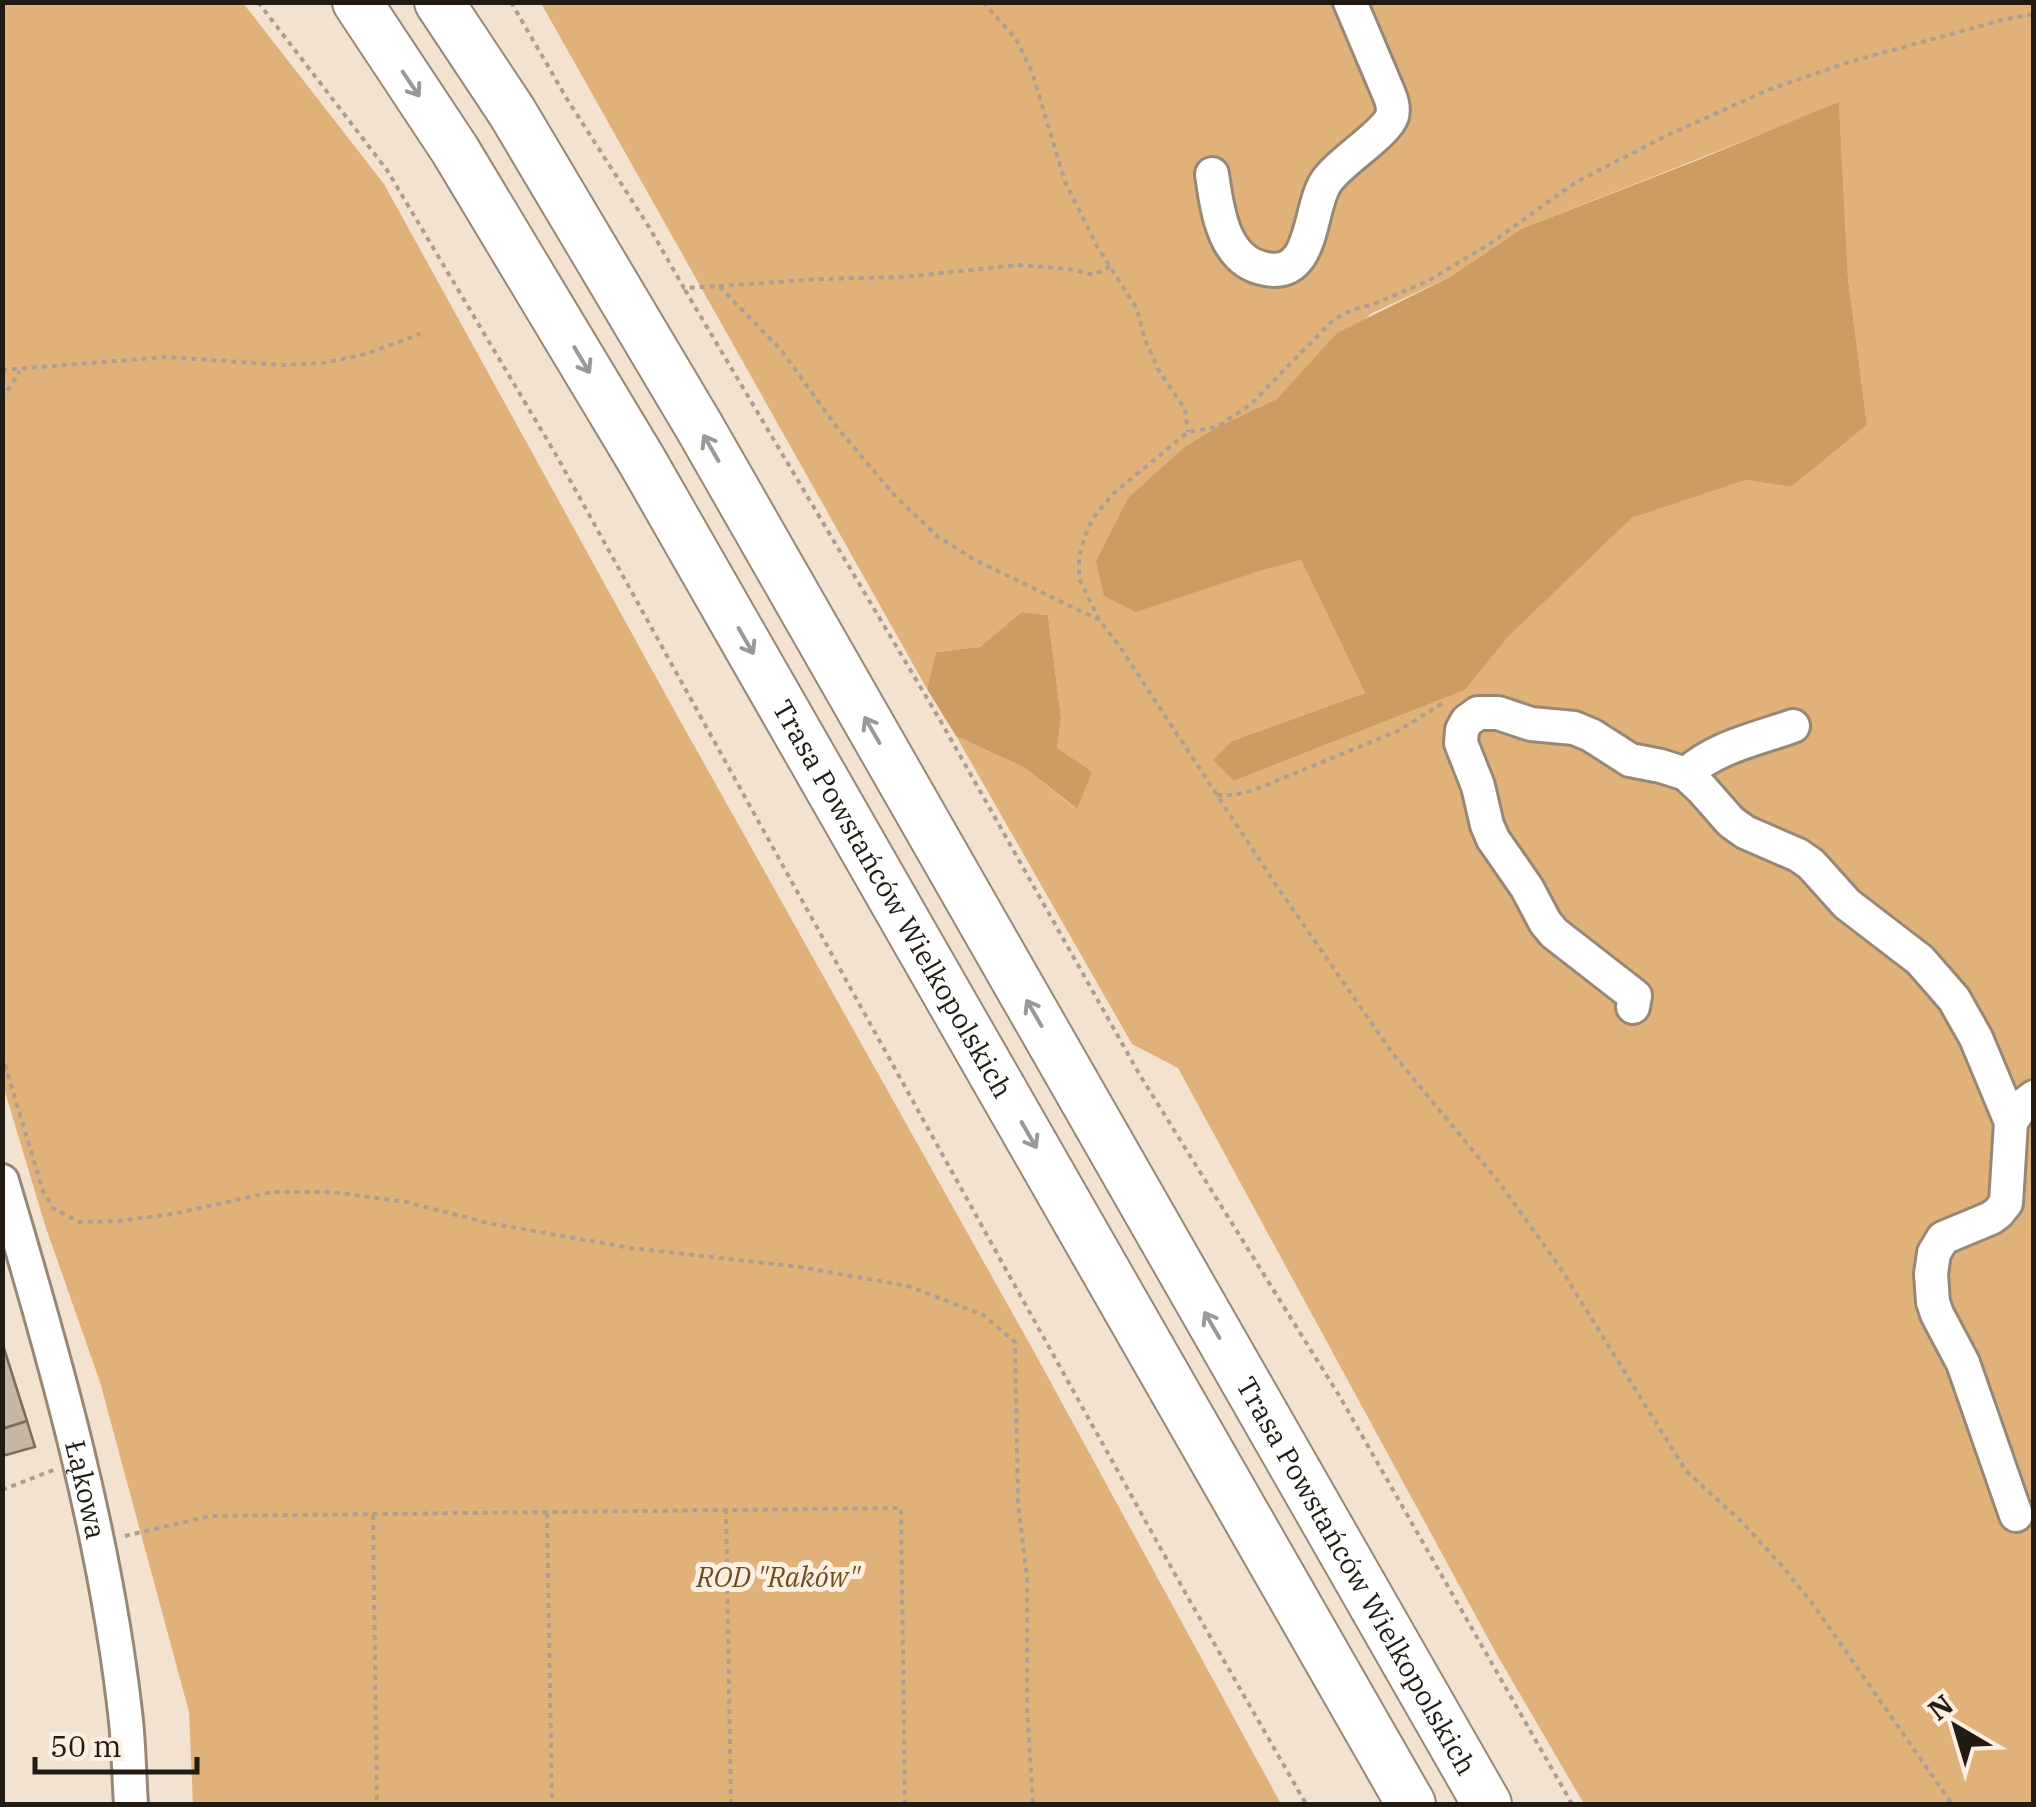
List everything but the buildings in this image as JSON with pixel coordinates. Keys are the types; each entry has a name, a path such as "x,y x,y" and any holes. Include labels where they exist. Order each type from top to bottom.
{"highway":[{"name":"Trasa Powstańców Wielkopolskich","path":"357,2 455,150 642,462 1411,1804"},
{"name":"Trasa Powstańców Wielkopolskich","path":"439,2 512,112 700,428 1487,1804"}],"street":[{"path":"1212,174 1216,206 1235,251 1249,263 1268,270 1295,262 1308,241 1325,184 1392,116 1390,94 1350,2"},
{"path":"1633,1008 1634,996 1566,944 1545,922 1528,888 1494,839 1461,743 1462,730 1472,716 1487,711 1531,724 1574,728 1630,760 1686,774 1731,822 1811,864 1848,904 1904,946 1954,999 1976,1038 2019,1139"},
{"path":"1686,774 1719,752 1793,726"},
{"path":"2016,1516 1963,1363 1938,1314 1930,1274 1934,1254 1943,1238 1991,1218 2002,1209 2019,1139 2020,1106 2034,1097"},
{"name":"Łąkowa","path":"2,1182 79,1460 114,1633 131,1804"}],"path":[{"path":"258,2 386,170 555,453 998,1257 1306,1804"},
{"path":"510,2 649,228 940,720 1141,1077 1340,1396 1572,1804"},
{"path":"983,2 1016,39 1032,72 1065,182 1097,246 1137,309 1159,371 1184,409 1188,432"},
{"path":"1952,1804 1784,1568 1743,1522 1686,1471 1552,1254 1498,1181 1392,1054 1099,620 1079,578 1080,556 1089,527 1114,493 1188,432 1217,427 1250,405 1333,320 1428,281 1491,243 1576,182 1624,156 1784,84 1850,62 2034,14"},
{"path":"684,288 904,277 1018,265 1092,275 1111,266"},
{"path":"719,286 781,350 839,430 895,496 938,537 977,561 1099,620"},
{"path":"2,370 166,358 323,363 366,354 420,334"},
{"path":"2,399 20,370"},
{"path":"1217,795 1254,790 1398,730 1447,701 1462,703 1472,716"},
{"path":"2,1054 43,1192 53,1208 79,1222 118,1222 173,1214 272,1192 332,1192 406,1202 488,1223 631,1248 800,1268 908,1286 983,1314 1015,1342 1018,1503 1026,1577 1027,1693 1034,1804"},
{"path":"2,1490 79,1460"},
{"path":"139,1533 210,1516 901,1508 905,1804"},
{"path":"726,1509 730,1804"},
{"path":"547,1512 552,1804"},
{"path":"373,1514 377,1804"}],"green space":[{"name":"ROD \"Raków\"","path":"2,3 243,3 384,184 1032,1348 1281,1804 193,1804 189,1712 100,1382 45,1225 3,1085"},
{"path":"541,3 2033,3 2033,1804 1584,1804 1496,1653 1178,1068 1132,1044 956,736 1025,768 1076,809 1057,748 1061,718 1048,615 1023,612 980,647 936,652 927,689","holes":["1839,103 1848,278 1867,425 1791,487 1746,480 1632,518 1509,636 1465,690 1234,781 1232,741 1365,693 1301,560 1253,573 1186,446 1277,399 1372,313 1450,277 1521,229"]}],"shaded area":[{"path":"1839,102 1848,278 1867,425 1791,487 1746,480 1632,518 1509,636 1465,690 1234,781 1213,760 1232,741 1365,693 1301,560 1136,612 1104,596 1096,561 1129,497 1186,446 1277,399 1337,333 1450,277 1521,229"},
{"path":"1022,612 1048,615 1061,718 1057,748 1092,772 1077,809 1025,768 956,736 927,689 936,652 980,647"}]}
